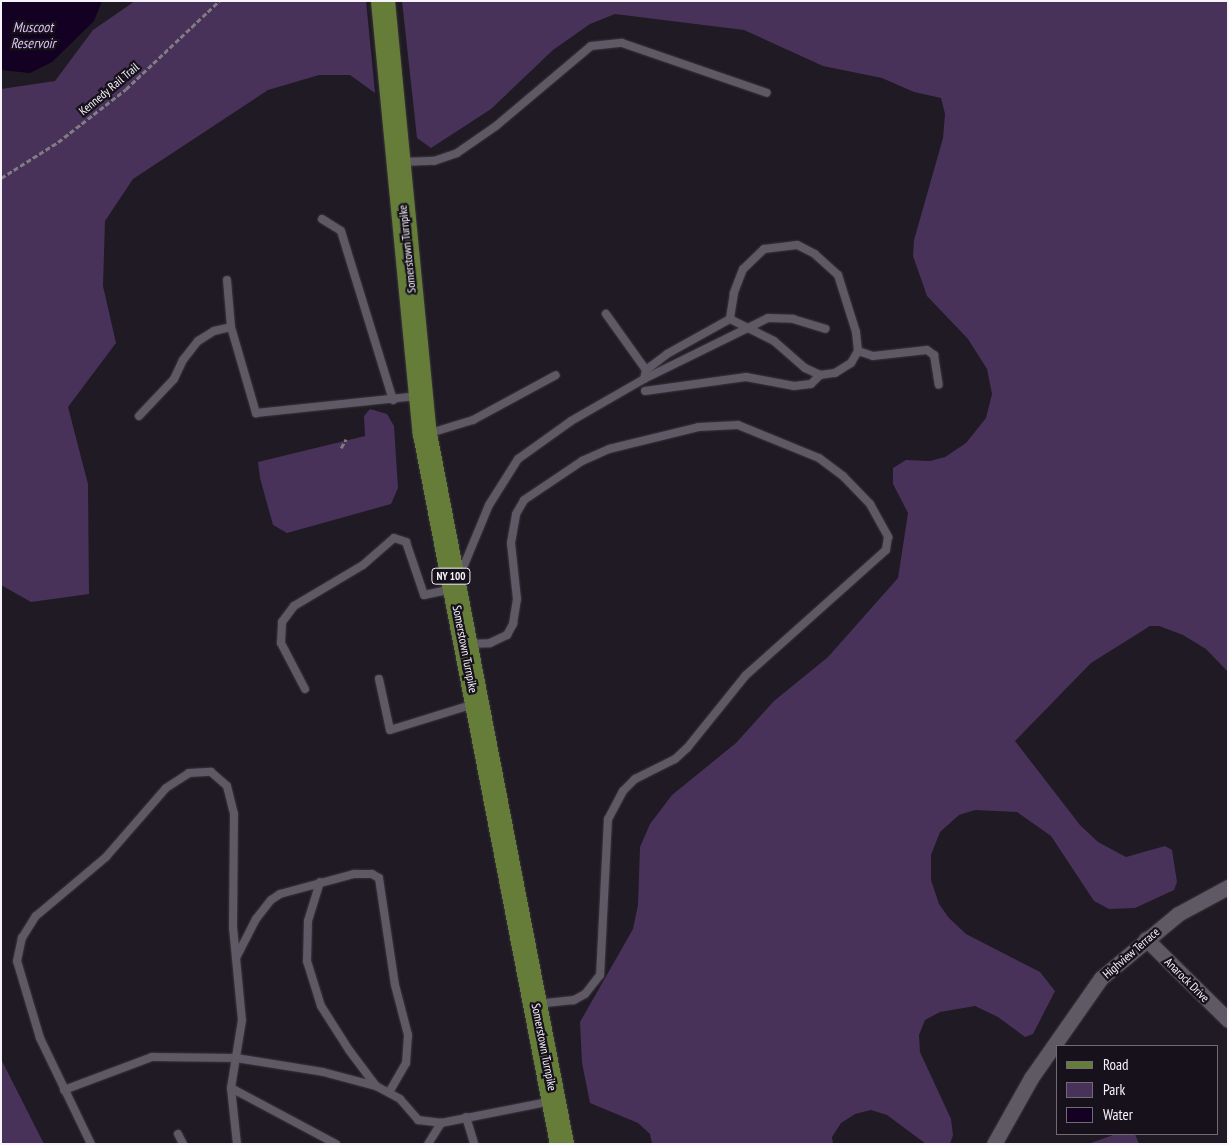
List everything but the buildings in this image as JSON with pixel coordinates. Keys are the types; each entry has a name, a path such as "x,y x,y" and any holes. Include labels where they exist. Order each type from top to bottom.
{"main road":[{"name":"Somerstown Turnpike","path":"383,1 425,434 453,589 562,1144"}],"street":[{"name":"Highview Terrace","path":"994,1144 1069,1021 1101,978 1178,914 1228,887"},
{"name":"Anarock Drive","path":"1146,940 1228,1020"}],"lane":[{"path":"399,162 434,161 457,153 496,126 591,46 622,43 767,93"},
{"path":"322,219 341,231 393,400"},
{"path":"797,245 815,254 838,275 856,332 858,351 851,363 835,373 820,375 805,368 774,342 730,319 734,294 744,269 764,249 797,245"},
{"path":"227,280 231,327 256,413 421,396"},
{"path":"606,314 646,370"},
{"path":"305,689 281,643 282,622 294,606 363,565 394,538 406,542 424,595 453,589 489,505 518,459 570,421 644,379 768,318 793,319 825,329"},
{"path":"644,379 646,370 666,354 730,319"},
{"path":"139,416 174,380 183,360 198,341 214,330 231,327"},
{"path":"858,351 873,356 927,350 934,355 938,385"},
{"path":"425,434 473,420 556,375"},
{"path":"645,391 746,377 794,386 811,384 820,375"},
{"path":"464,644 490,643 507,635 513,624 516,599 511,543 516,514 524,500 582,461 637,442 699,427 738,426 773,438 819,458 843,476 870,504 888,537 886,550 746,675 687,748 675,759 635,779 623,791 608,819 600,975 585,994 574,1000 536,1004"},
{"path":"379,679 390,730 476,704"},
{"path":"91,1144 40,1038 17,962 22,938 36,916 106,857 166,788 189,773 211,772 227,786 234,814 232,866 236,958 242,1020 230,1088 238,1143"},
{"path":"236,958 256,919 271,900 290,890 354,874 372,874 379,878 396,985 408,1035 406,1063 389,1093"},
{"path":"320,882 308,921 307,961 321,1006 349,1050 376,1086"},
{"path":"64,1090 152,1057 236,1058 323,1072 376,1086 400,1099 418,1120 441,1123 554,1100"},
{"path":"230,1088 336,1144"},
{"path":"466,1118 474,1144"},
{"path":"428,1144 441,1123"},
{"path":"178,1134 183,1144"}],"path":[{"name":"Kennedy Rail Trail","path":"1,178 58,142 126,89 218,1"},
{"path":"341,448 346,439"}],"green space":[{"path":"135,1 366,1 375,93 350,75 319,75 268,90 133,179 105,221 103,286 116,343 68,407 88,484 89,594 31,602 1,585 1,89 55,81 93,30"},
{"path":"402,1 1228,1 1228,672 1206,649 1183,635 1159,626 1150,626 1091,663 1015,741 1080,825 1098,842 1126,857 1165,846 1172,850 1177,882 1174,890 1135,908 1109,909 1094,901 1051,836 1017,812 975,810 959,815 940,832 931,855 931,880 939,904 949,918 966,934 1040,972 1055,991 1033,1034 1025,1037 998,1017 975,1006 940,1012 925,1020 919,1035 920,1052 951,1119 953,1135 950,1144 926,1144 887,1115 871,1110 855,1114 841,1123 832,1137 833,1144 652,1144 650,1134 638,1123 590,1103 582,1063 580,1022 633,929 638,905 640,847 650,824 672,795 736,743 774,701 828,657 898,578 908,513 893,484 893,468 906,460 930,461 945,457 966,443 986,418 992,394 987,369 968,339 927,296 913,256 914,240 943,138 945,114 941,98 914,92 882,78 823,66 744,30 615,14 590,24 553,50 491,109 431,148 417,138"},
{"path":"370,409 387,414 394,426 398,488 391,504 287,533 273,525 260,478 258,462 365,436 364,416"},
{"path":"1,1059 44,1144 1,1144"},
{"path":"1113,1135 1135,1135 1139,1144 1088,1144"}],"water":[{"name":"Muscoot Reservoir","path":"1,1 102,1 94,21 52,62 30,73 1,70"}]}
